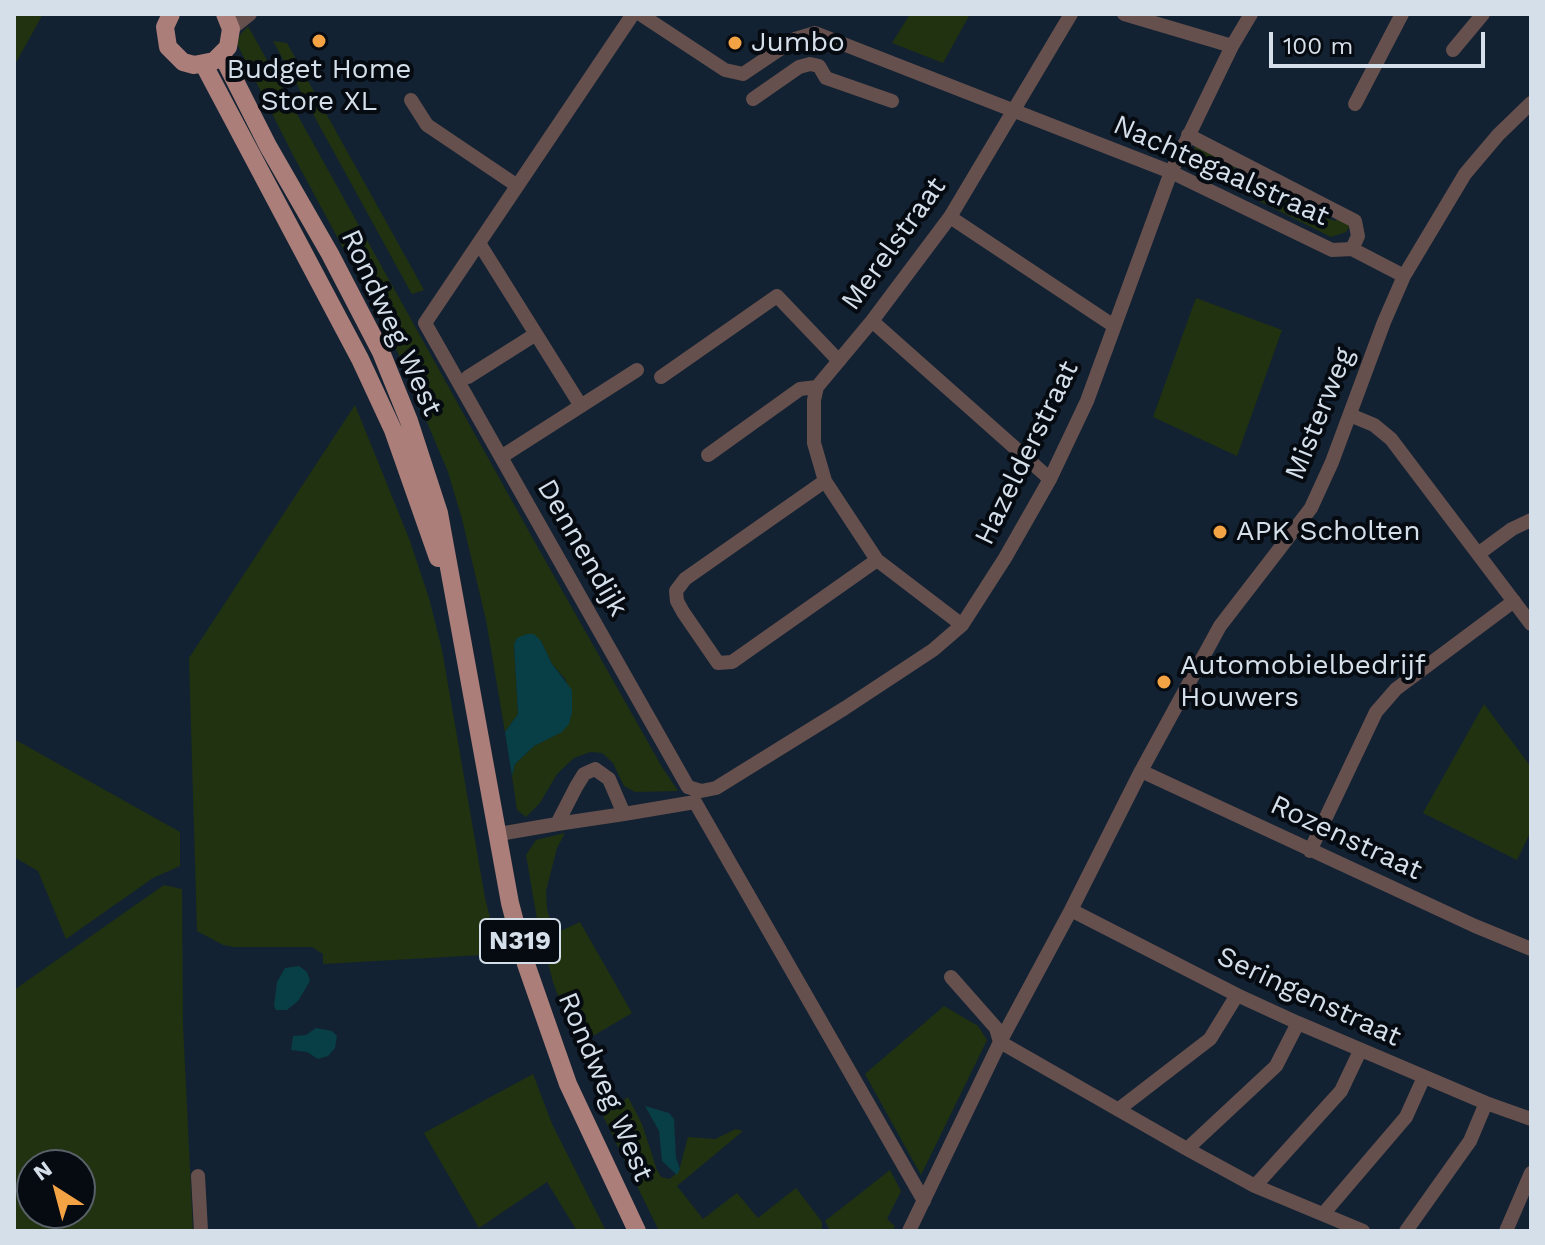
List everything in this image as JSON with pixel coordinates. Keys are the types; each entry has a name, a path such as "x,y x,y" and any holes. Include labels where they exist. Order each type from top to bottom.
{"main road":[{"path":"171,14 165,27 168,47 183,62 204,65 222,55 228,47 228,22"},
{"name":"Rondweg West","path":"222,55 268,146 330,254 386,366 409,421 439,513 510,903 526,964 550,1037 593,1142 637,1231"},
{"name":"Rondweg West","path":"204,65 360,359 393,430 462,633"}],"street":[{"path":"228,22 250,14"},
{"path":"581,406 479,243 633,14"},
{"path":"640,14 725,70 743,74 804,35 815,33 834,40 819,66"},
{"name":"Merelstraat","path":"708,455 800,389 817,387 872,321 950,217 1071,14"},
{"path":"1124,14 1232,46"},
{"name":"Hazelderstraat","path":"701,791 716,788 832,716 933,650 962,625 1050,479 1087,401 1171,172 1232,46 1251,14"},
{"path":"1355,104 1402,14"},
{"path":"1453,50 1483,14"},
{"name":"Nachtegaalstraat","path":"834,40 1171,172 1332,250 1352,249 1404,276"},
{"path":"785,47 799,67"},
{"path":"753,99 799,67 810,64 819,66 826,78 892,101"},
{"path":"411,100 427,125 516,185"},
{"name":"Misterweg","path":"915,1229 924,1201 1000,1042 1220,626 1311,508 1404,276 1465,174 1531,103"},
{"path":"1188,135 1355,221 1358,236 1352,249"},
{"path":"950,217 1114,326"},
{"name":"Dennendijk","path":"479,243 425,323 688,787 701,791"},
{"path":"661,377 777,296 839,361"},
{"path":"872,321 1050,479"},
{"path":"468,377 536,334"},
{"path":"501,457 637,370"},
{"path":"817,387 814,443 825,481 877,560 962,625"},
{"path":"1350,415 1374,425 1391,439 1531,624"},
{"path":"825,481 685,579 676,591 683,612 718,663 732,662 877,560"},
{"path":"1478,554 1512,529 1531,520"},
{"path":"1310,851 1376,712 1396,689 1514,601"},
{"path":"557,824 584,774 595,769 609,779 624,814"},
{"name":"Rozenstraat","path":"1141,771 1310,851 1531,949"},
{"path":"499,834 695,802 924,1201"},
{"name":"Seringenstraat","path":"1071,910 1298,1023 1531,1119"},
{"path":"951,977 996,1028 1000,1042 1255,1186 1330,1221 1363,1231"},
{"path":"1119,1109 1210,1039 1237,995"},
{"path":"1187,1149 1276,1066 1298,1023"},
{"path":"1255,1186 1341,1091 1360,1051"},
{"path":"1330,1221 1406,1117 1424,1077"},
{"path":"1406,1231 1470,1141 1486,1103"},
{"path":"1506,1231 1531,1173"},
{"path":"198,1176 201,1231"}],"shaded area":[{"path":"14,14 43,14 14,66"},
{"path":"910,14 970,14 943,63 892,43"},
{"path":"248,26 537,546 678,791 635,792 624,786 613,763 602,753 590,752 574,758 557,774 540,803 526,817 517,810 512,776 515,764 534,746 561,732 566,680 552,664 541,641 517,638 514,645 518,714 505,732 486,620 448,472 392,339 237,44"},
{"path":"273,41 287,43 424,290 412,294"},
{"path":"1197,143 1233,161 1235,170 1270,189 1280,186 1297,196 1301,205 1334,221 1340,218 1351,224 1346,232 1331,237 1193,168 1188,163"},
{"path":"1196,298 1282,330 1237,456 1153,417"},
{"path":"355,405 410,541 429,598 442,650 485,898 499,954 323,964 323,954 312,947 234,947 223,945 197,931 189,658"},
{"path":"534,634 541,641 552,664 572,690 572,712 569,724 562,732 534,746 515,764 512,776 505,732 518,714 514,644 517,638"},
{"path":"1484,704 1531,767 1531,831 1517,860 1423,813"},
{"path":"14,739 180,832 180,866 153,878 66,939 38,871 14,857"},
{"path":"565,833 557,848 546,891 554,934 580,922 632,1013 576,1046 553,982 538,925 526,855 536,840"},
{"path":"164,885 182,889 183,1025 193,1231 14,1231 14,990"},
{"path":"299,966 307,972 310,981 298,1001 287,1010 276,1010 277,982 285,968"},
{"path":"944,1006 978,1026 987,1040 921,1175 865,1074"},
{"path":"316,1028 332,1031 337,1036 335,1048 328,1056 318,1059 307,1052 291,1050 293,1036 306,1035"},
{"path":"533,1074 552,1124 606,1231 577,1231 547,1182 479,1228 424,1133"},
{"path":"628,1097 642,1124 661,1177 670,1179 679,1171 688,1137 715,1139 736,1129 743,1131 677,1186 703,1219 737,1193 758,1218 796,1188 822,1222 822,1230 659,1231 603,1116"},
{"path":"645,1106 669,1113 674,1119 676,1158 680,1169 677,1175 662,1161 659,1131"},
{"path":"890,1170 901,1191 887,1219 895,1226 893,1231 830,1231 825,1221"}],"place":[{"name":"Budget Home Store XL","path":"319,41"},
{"name":"Jumbo","path":"735,43"},
{"name":"APK Scholten","path":"1220,532"},
{"name":"Automobielbedrijf Houwers","path":"1164,682"}]}
